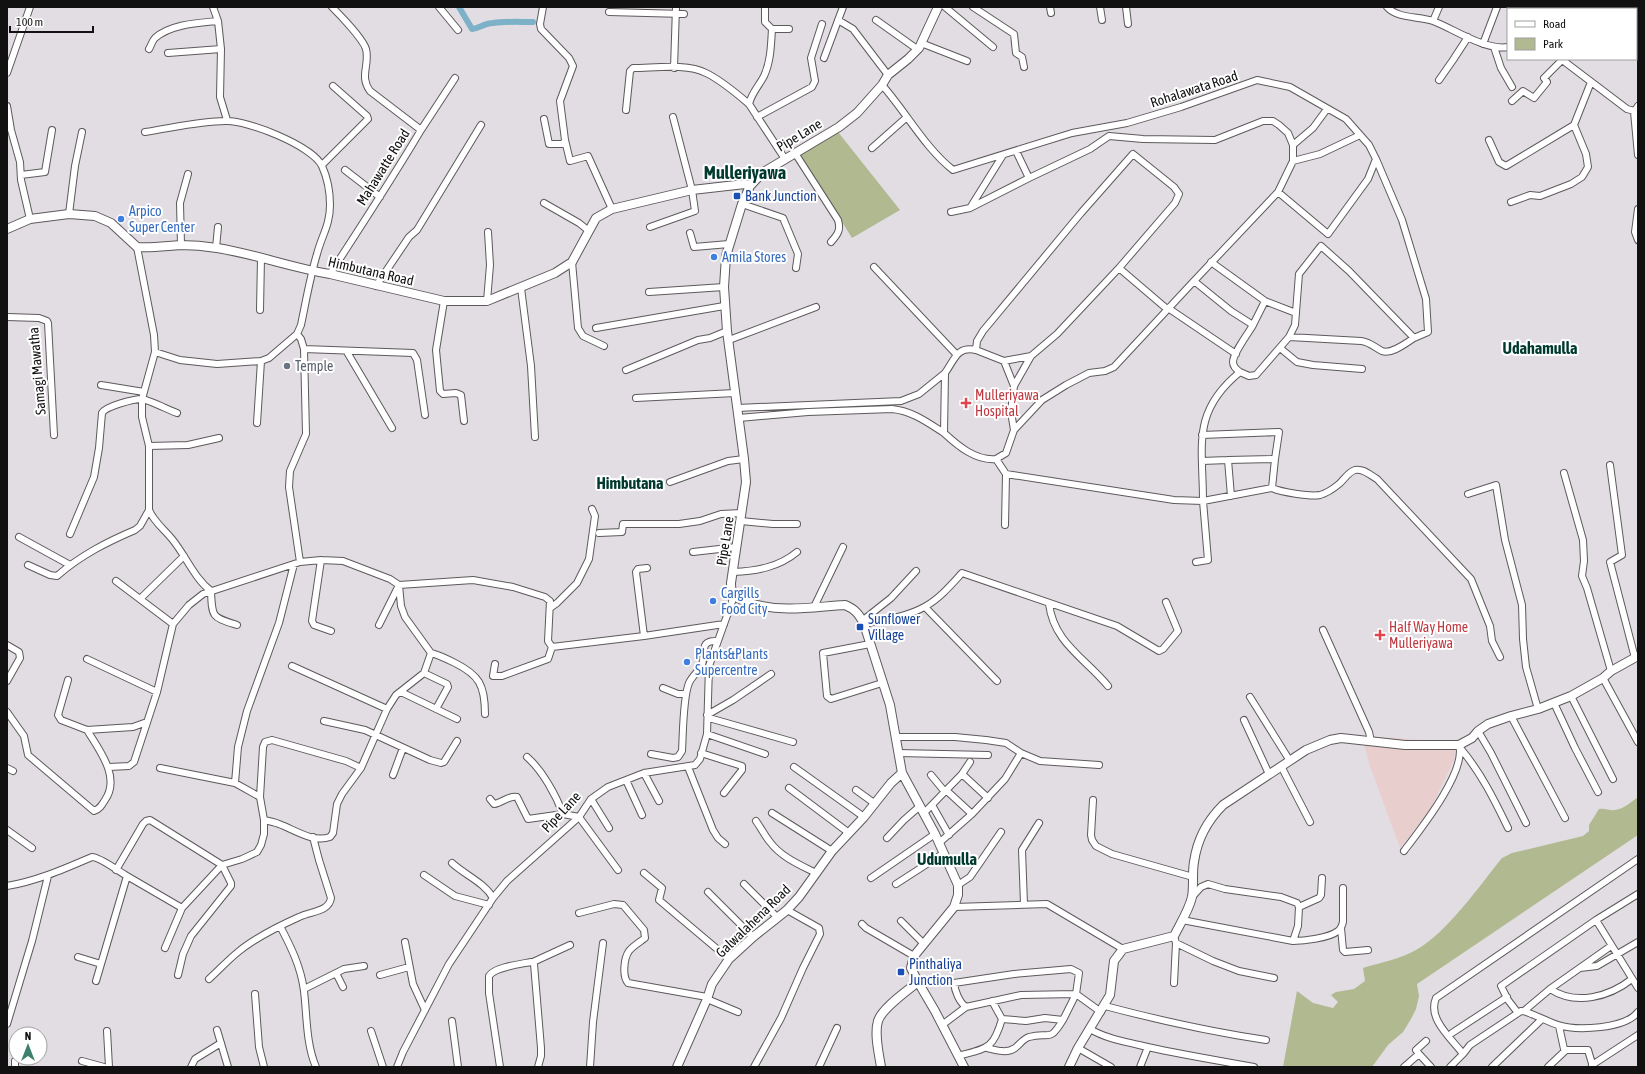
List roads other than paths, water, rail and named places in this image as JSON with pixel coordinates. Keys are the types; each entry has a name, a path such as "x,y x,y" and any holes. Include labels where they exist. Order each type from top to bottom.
{"street":[{"path":"7,73 30,7"},
{"path":"213,7 218,21 221,49 220,97 227,120"},
{"name":"Mahawatte Road","path":"330,274 421,130 370,91 365,85 364,73 367,59 365,47 332,7"},
{"path":"439,7 458,30"},
{"path":"543,7 540,24 541,29 570,58 573,66 560,101 570,161 588,156 612,209"},
{"path":"765,7 765,22 772,28 789,29"},
{"path":"824,58 842,7"},
{"path":"973,7 1014,34 1016,52 1022,57 1024,67"},
{"path":"1100,7 1102,20"},
{"path":"1126,7 1128,24"},
{"path":"1387,7 1401,15 1433,21 1483,44 1494,47 1507,47"},
{"path":"1433,21 1439,7"},
{"path":"1483,44 1497,7"},
{"path":"938,8 993,48"},
{"name":"Pipe Lane","path":"397,1067 403,1052 449,964 493,898 507,881 579,817 591,799 608,787 644,773 695,765 700,759 707,734 709,666 734,596 731,591 733,572 746,482 724,306 724,268 729,244 742,204 750,186 762,173 838,127 857,113 882,85 888,75 908,59 919,46 938,8"},
{"path":"609,12 676,10 684,14"},
{"path":"674,68 676,10"},
{"path":"838,20 853,29 888,75"},
{"path":"876,20 919,46 967,61"},
{"path":"149,49 154,39 169,30 191,24 218,21"},
{"path":"757,117 812,87 815,81 811,58 822,24"},
{"path":"748,104 751,94 764,76 769,64 772,28"},
{"path":"1439,80 1454,60 1468,37"},
{"path":"1494,47 1501,68 1512,87"},
{"path":"168,53 221,49"},
{"path":"1512,101 1523,91 1534,98 1547,82 1544,78 1560,60"},
{"path":"1562,60 1627,109 1636,112"},
{"path":"626,110 630,71 633,68 686,67 705,72 736,93 748,104 784,159"},
{"path":"421,130 455,78"},
{"name":"Rohalawata Road","path":"882,85 898,103 926,141 953,170 1072,133 1127,123 1175,109 1257,80 1290,87 1346,119 1369,146 1376,159 1402,220 1426,299 1428,332 1414,338"},
{"path":"1489,140 1499,162 1506,166 1574,125 1591,82"},
{"path":"322,165 368,119 367,116 333,86"},
{"path":"7,106 11,130 20,162 21,175 30,219"},
{"path":"1638,106 1636,112 1638,155"},
{"path":"1292,146 1313,128 1327,109"},
{"path":"872,148 907,116"},
{"path":"650,227 695,211 692,190 673,117"},
{"path":"544,119 549,144 562,144 566,140"},
{"path":"145,132 191,124 227,120 261,128 294,143 309,152 322,165 330,205 328,226 317,252 312,271 302,325 297,334 269,358 261,362 217,364 180,360 155,352"},
{"path":"739,418 808,412 892,409 902,410 921,418 944,433 959,446 976,456 990,460 996,459 1006,453 1014,430 1042,400 1089,373 1105,371 1114,367 1278,192 1293,161 1292,146 1288,134 1273,121 1263,121 1215,140 1143,139 1114,135 1109,136 1090,149 970,208 951,212"},
{"path":"376,286 409,237 417,230 481,125"},
{"path":"1511,202 1530,195 1540,196 1571,184 1582,177 1588,166 1586,154 1574,125"},
{"path":"21,175 45,172 52,130"},
{"path":"69,214 82,132"},
{"path":"1293,161 1320,154 1360,135"},
{"path":"1016,151 1029,178"},
{"path":"795,153 838,220 840,227 839,232 831,242"},
{"path":"976,350 977,342 983,331 1081,213 1133,154 1174,187 1179,194 1176,203 1119,268 1057,334 1031,356 1014,386 1011,412 1014,430"},
{"path":"970,208 1003,155"},
{"path":"1264,301 1233,362 1235,368 1249,376 1256,375 1289,337 1295,325 1299,274 1321,246 1368,179 1376,159"},
{"path":"345,170 380,197"},
{"path":"181,245 180,203 188,174"},
{"name":"Himbutana Road","path":"137,248 181,245 216,248 245,253 312,271 444,301 487,301 555,273 572,262 596,218 612,209 692,190 745,184 750,186"},
{"path":"1278,192 1328,234"},
{"path":"544,203 579,223 589,231"},
{"path":"742,204 783,218 798,254 796,268"},
{"path":"1638,209 1635,232 1638,240"},
{"path":"7,229 30,219 69,214 95,216 111,223 137,248 154,335 155,352 142,399 142,417 149,446 148,510 140,526 136,530 100,546 70,564 57,576 50,575 28,565"},
{"path":"216,248 218,227"},
{"path":"487,301 490,265 488,232"},
{"path":"690,233 694,247 729,244"},
{"path":"1289,337 1369,342 1382,351 1388,352 1414,338 1349,271 1321,246"},
{"path":"260,310 261,258"},
{"path":"572,262 578,328 583,336 604,346"},
{"path":"1211,262 1264,301 1296,313"},
{"path":"874,267 958,355"},
{"path":"1119,268 1168,309 1236,354"},
{"path":"1194,281 1253,325"},
{"path":"649,292 724,287"},
{"path":"521,288 531,366 535,437"},
{"path":"444,301 436,350 440,390 443,394 456,393 461,395 464,421"},
{"path":"596,328 724,306"},
{"path":"728,340 816,307"},
{"name":"Samagi Mawatha","path":"7,317 39,318 47,320 54,435"},
{"path":"626,370 698,340 710,338 727,331"},
{"path":"235,783 238,747 247,711 279,623 297,563 289,487 290,472 306,434 304,349 301,339 297,334"},
{"path":"737,408 901,400 919,394 945,373 960,350 967,348 976,350 1004,362 1031,356"},
{"path":"1280,348 1297,362 1362,369"},
{"path":"304,349 347,352 413,353 417,360 425,415"},
{"path":"347,352 392,428"},
{"path":"257,423 261,362"},
{"path":"1004,362 1014,386"},
{"path":"1196,562 1208,560 1203,501 1202,435 1204,424 1208,412 1216,397 1226,384 1240,372"},
{"path":"944,433 945,373"},
{"path":"101,385 144,392"},
{"path":"636,398 735,394"},
{"path":"70,534 94,477 99,448 102,413 104,410 109,407 142,399 177,413"},
{"path":"1202,435 1279,432 1272,488"},
{"path":"149,446 188,445 220,438"},
{"path":"670,482 728,462 744,459"},
{"path":"996,459 1006,474 1005,525"},
{"path":"1202,461 1275,459"},
{"path":"1228,460 1231,496"},
{"path":"1192,897 1194,862 1201,836 1213,816 1224,806 1269,774 1306,750 1330,740 1341,738 1405,745 1460,747 1488,724 1538,709 1571,696 1637,657 1610,562 1622,555 1610,465"},
{"path":"1006,474 1174,500 1203,501 1272,488 1288,493 1318,495 1331,490 1355,470 1363,470 1376,480 1471,578 1490,626 1492,641 1500,657"},
{"path":"1564,473 1583,540 1584,561 1582,576 1587,588 1611,671"},
{"path":"1468,494 1496,485 1505,540 1522,605 1526,668 1538,709"},
{"path":"550,608 577,583 589,559 595,516 592,509"},
{"path":"148,510 152,518 173,539 204,585 211,592 212,610 214,615 218,619 237,625"},
{"path":"599,534 622,532 623,524 679,524 721,514 773,524 797,524"},
{"path":"19,537 70,564"},
{"path":"692,552 737,547"},
{"path":"814,607 843,547"},
{"path":"733,572 754,571 786,562 798,552"},
{"path":"140,599 184,556"},
{"path":"321,560 312,621 314,625 331,631"},
{"path":"109,767 123,767 132,765 157,692 173,624 189,605 203,594 297,563 321,560 343,560 390,579 399,585 474,580 513,587 544,597 550,601 548,641 552,647"},
{"path":"644,636 636,572 638,569 647,568"},
{"path":"863,622 891,598 916,571"},
{"path":"863,622 907,614 926,607 947,591 962,573 1117,626 1159,651 1163,649 1178,631 1166,602"},
{"path":"116,581 173,624"},
{"path":"379,625 399,585"},
{"path":"399,585 401,606 405,617 431,653 470,671 481,684 485,714"},
{"path":"734,596 758,605 795,610 845,604 858,613 863,622 890,705 902,774 935,834 958,886 958,895 954,907 914,956 912,968 964,1067"},
{"path":"1049,604 1051,615 1065,642 1099,675 1108,686"},
{"path":"926,607 997,681"},
{"path":"552,647 644,636 724,624"},
{"path":"1323,630 1370,732 1371,741"},
{"path":"651,754 673,758 678,757 682,751 686,694 689,682 701,665 706,642 717,641"},
{"path":"870,644 823,653 827,696 831,699 882,683"},
{"path":"7,645 19,652 20,658 7,681"},
{"path":"495,664 493,676 502,676 548,659 552,647"},
{"path":"264,820 278,823 319,839 330,837 333,833 337,804 342,794 361,768 387,709 394,698 424,673 431,653"},
{"path":"86,659 157,692"},
{"path":"292,666 387,709"},
{"path":"424,673 447,684 448,687 436,709"},
{"path":"771,674 708,715 709,718 793,742"},
{"path":"1603,678 1638,742"},
{"path":"68,680 58,715 61,720 87,730 133,727 147,722"},
{"path":"663,688 678,694 686,694"},
{"path":"401,692 457,719"},
{"path":"1571,696 1613,779"},
{"path":"1250,697 1290,761"},
{"path":"1554,703 1598,792"},
{"path":"7,712 24,736 28,755 94,810 99,809 107,797 110,788 109,767 87,730"},
{"path":"1511,716 1565,818"},
{"path":"1244,720 1269,774"},
{"path":"324,721 365,730 430,760 441,763 444,762 457,741"},
{"path":"1478,731 1491,753 1526,823"},
{"path":"707,734 765,754"},
{"path":"896,737 955,737 986,740 1006,743 1021,753 1040,761 1099,765"},
{"path":"165,948 182,908 222,865 242,859 257,852 262,845 264,820 260,797 263,747 265,742 272,740 346,761 361,768"},
{"path":"1460,747 1474,765 1492,794 1508,828"},
{"path":"1404,851 1429,820 1448,787 1460,758 1460,747"},
{"path":"393,775 403,748"},
{"path":"701,753 742,766 742,770 724,793"},
{"path":"898,753 988,755"},
{"path":"939,844 972,814 1005,780 1021,753"},
{"path":"527,757 535,764 551,788 563,814"},
{"path":"887,838 904,820 932,805 962,774 970,762"},
{"path":"1281,766 1310,822"},
{"path":"688,767 713,830 718,838 725,844"},
{"path":"794,767 864,817"},
{"path":"160,768 235,783 260,797"},
{"path":"644,773 659,801"},
{"name":"Galwalahena Road","path":"677,1067 712,984 729,959 753,937 787,910 799,897 832,851 864,817 891,783 902,774"},
{"path":"962,774 988,798"},
{"path":"931,775 946,791 972,814"},
{"path":"626,780 642,815"},
{"path":"789,788 848,833"},
{"path":"856,790 874,803"},
{"path":"490,799 494,804 498,804 513,796 517,797 528,819 563,814 579,817 618,870"},
{"path":"591,799 609,828"},
{"path":"1093,800 1091,835 1096,846 1112,854 1192,878"},
{"path":"932,805 949,835"},
{"path":"772,813 832,851"},
{"path":"116,870 143,824 150,820 222,865 231,886 191,936 183,954 178,974"},
{"path":"756,821 770,843 778,851 793,862 816,873"},
{"path":"1024,904 1022,850 1039,823"},
{"path":"7,830 32,848"},
{"path":"958,886 970,877 1002,832"},
{"path":"871,878 935,834"},
{"path":"209,979 238,951 280,926 304,914 327,907 330,903 331,898 313,837"},
{"path":"896,884 944,853"},
{"path":"7,886 23,884 48,876 92,857 98,858 182,908"},
{"path":"1463,1054 1436,1020 1434,1004 1436,998 1638,859"},
{"path":"452,863 462,872 488,890 493,898"},
{"path":"644,873 662,888 659,900 729,959"},
{"path":"424,875 455,896 489,905"},
{"path":"7,1024 32,941 48,876"},
{"path":"96,981 127,876"},
{"path":"1299,906 1319,898 1321,895 1322,878"},
{"path":"744,884 777,918"},
{"path":"1174,983 1175,939 1192,897 1200,887 1208,884 1225,889 1281,897 1297,903 1299,906"},
{"path":"1343,888 1343,922 1341,928 1343,950 1348,952 1368,950"},
{"path":"708,892 753,937"},
{"path":"1518,1013 1501,986 1596,920 1638,894"},
{"path":"579,913 614,904 623,905 644,930 645,938 629,951 624,975 628,983 707,998 738,1012"},
{"path":"954,907 1047,904 1123,948 1175,939 1213,961 1239,971 1274,978"},
{"path":"1293,940 1298,926 1299,906"},
{"path":"754,1067 781,1018 820,934 819,928 787,910"},
{"path":"1182,920 1301,941 1320,938 1338,932 1341,928"},
{"path":"1596,920 1638,988"},
{"path":"901,921 924,944"},
{"path":"862,924 866,928 914,956"},
{"path":"280,926 296,955 304,989 310,1052 316,1067"},
{"path":"405,942 413,984 425,1010"},
{"path":"590,1067 593,1022 603,942"},
{"path":"1578,968 1597,966 1638,942"},
{"path":"500,1067 489,993 489,976 492,972 513,965 533,962 570,945"},
{"path":"1450,1067 1459,1060 1470,1045 1518,1013 1524,1011 1578,968 1611,946"},
{"path":"1069,1067 1078,1048 1103,1009 1110,995 1114,960 1123,948"},
{"path":"78,957 101,964"},
{"path":"533,962 541,1048 541,1056 538,1067"},
{"path":"304,989 350,967 364,966"},
{"path":"380,975 410,967"},
{"path":"958,1056 987,1048 1006,1051 1014,1050 1023,1040 1030,1037 1049,1036 1055,1033 1076,994 1079,973 1071,969 1014,974 954,983 960,999 966,1007"},
{"path":"336,973 343,987"},
{"path":"1550,989 1558,994 1582,998 1603,995 1625,985 1632,979"},
{"path":"881,1067 877,1043 878,1021 883,1012 918,982"},
{"path":"255,994 259,1047 264,1067"},
{"path":"942,1025 966,1007 1021,995 1076,994 1103,1009 1222,1033 1266,1040"},
{"path":"1452,1033 1507,997"},
{"path":"987,1048 997,1035 1002,1019 992,1001"},
{"path":"1524,1011 1541,1020 1559,1026 1578,1028 1600,1028 1619,1023 1636,1015 1638,1012"},
{"path":"1002,1019 1026,1021 1045,1018 1063,1020"},
{"path":"1492,1067 1541,1020"},
{"path":"452,1021 458,1067"},
{"path":"1559,1026 1564,1049 1566,1050"},
{"path":"819,1067 838,1028"},
{"path":"1090,1029 1101,1036 1178,1054 1254,1067"},
{"path":"217,1030 228,1067"},
{"path":"107,1031 109,1067"},
{"path":"371,1031 383,1067"},
{"path":"1548,1067 1566,1050 1588,1050 1592,1066 1638,1035"},
{"path":"1426,1041 1416,1050 1431,1067"},
{"path":"191,1067 195,1059 221,1043"},
{"path":"1140,1067 1148,1047"},
{"path":"1078,1048 1111,1067"},
{"path":"1404,1067 1419,1054"},
{"path":"82,1061 104,1067"}],"waterway":[{"path":"459,7 472,29 490,23 533,22"}],"place":[{"name":"Bank Junction","path":"737,196"},
{"name":"Arpico Super Center","path":"121,219"},
{"name":"Amila Stores","path":"714,257"},
{"name":"Temple","path":"287,366"},
{"name":"Mulleriyawa Hospital","path":"966,403"},
{"name":"Cargills Food City","path":"713,601"},
{"name":"Sunflower Village","path":"860,627"},
{"name":"Half Way Home Mulleriyawa","path":"1380,635"},
{"name":"Plants&Plants Supercentre","path":"687,662"},
{"name":"Pinthaliya Junction","path":"901,972"}],"district":[{"name":"Mulleriyawa","path":"745,173"},
{"name":"Udahamulla","path":"1540,348"},
{"name":"Himbutana","path":"630,483"},
{"name":"Udumulla","path":"947,859"}]}
